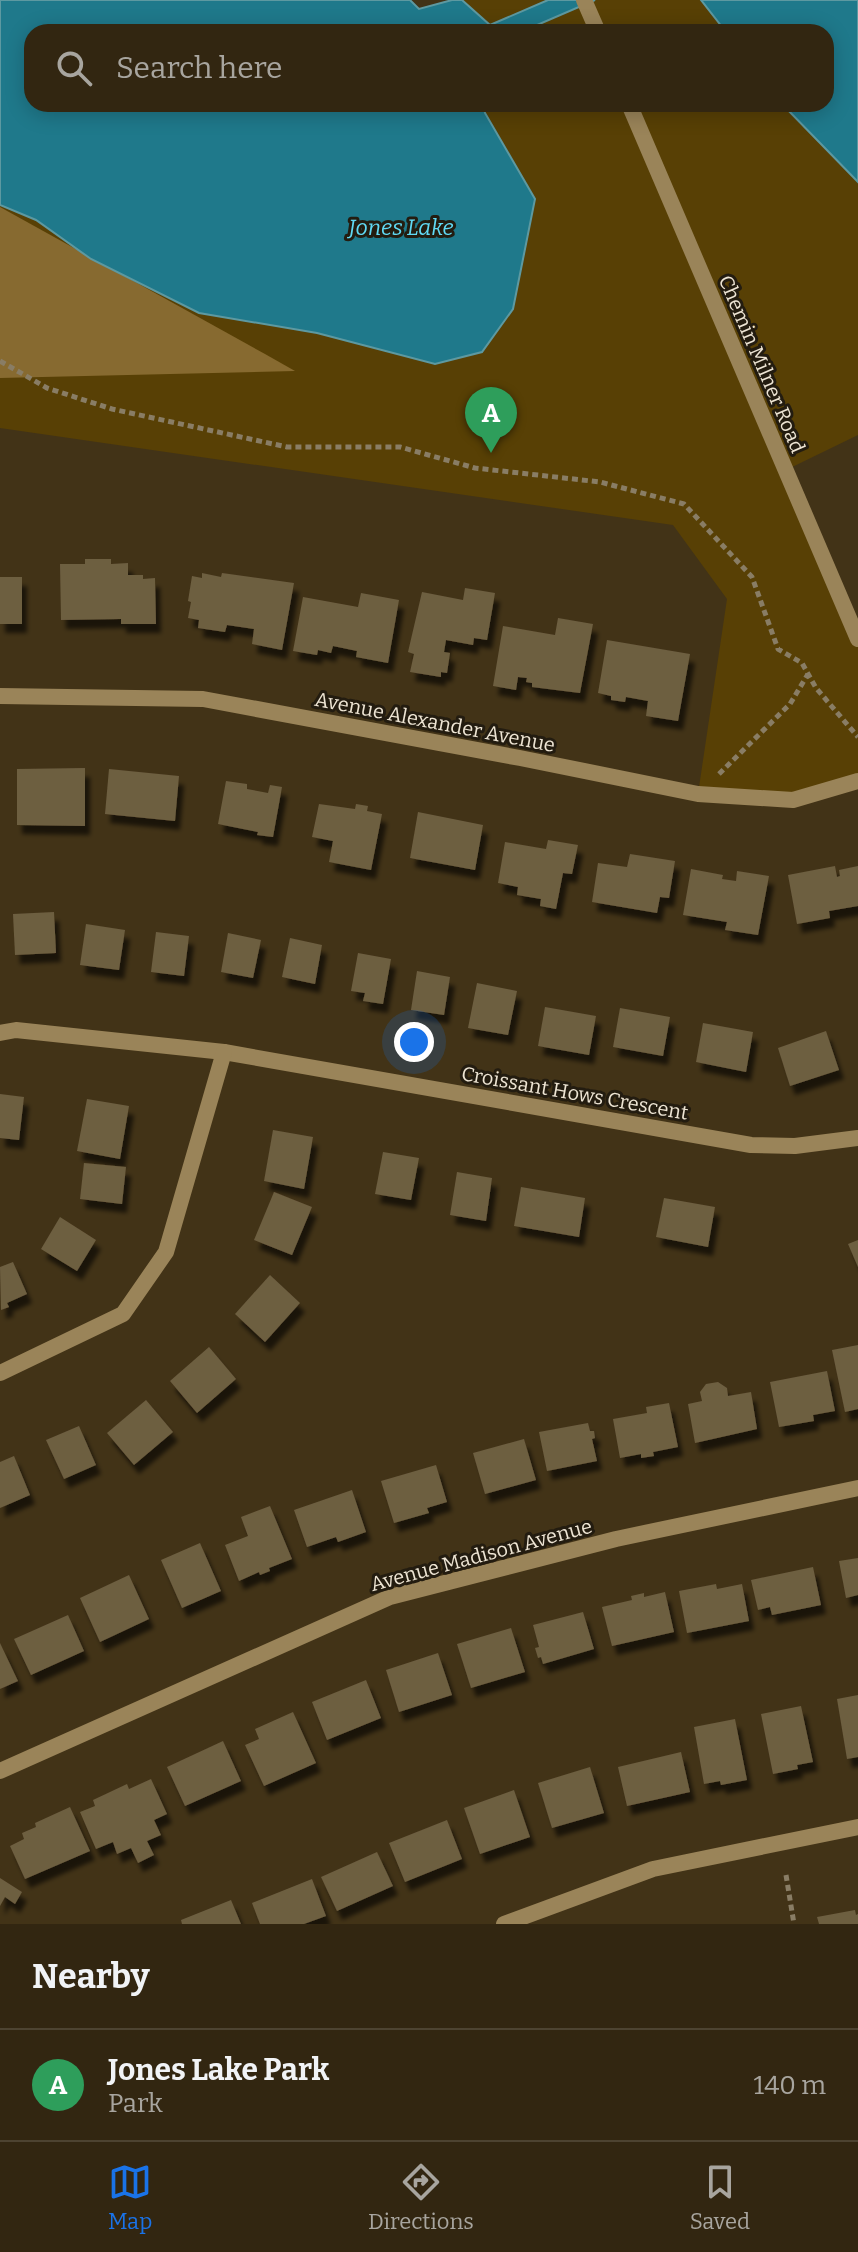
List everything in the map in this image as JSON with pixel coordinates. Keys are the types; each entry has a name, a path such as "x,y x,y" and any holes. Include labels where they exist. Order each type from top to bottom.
{"street":[{"path":"584,0 594,24"},
{"name":"Chemin Milner Road","path":"632,112 858,639"},
{"name":"Avenue Alexander Avenue","path":"0,696 203,699 698,794 793,800 858,781"},
{"name":"Croissant Hows Crescent","path":"0,1033 16,1030 224,1052 751,1145 795,1146 858,1138"},
{"path":"0,1373 123,1314 166,1252 224,1052"},
{"name":"Avenue Madison Avenue","path":"0,1771 390,1597 616,1539 858,1488"},
{"path":"504,1924 653,1869 858,1827"}],"path":[{"path":"0,361 47,388 112,409 287,447 400,447 475,468 600,482 684,504 752,577 778,649 802,663 816,688 858,737"},
{"path":"698,794 790,704 808,674"},
{"path":"786,1875 794,1924"}],"shaded area":[{"path":"0,0 24,24 24,112 38,112 201,313 317,333 513,309 535,199 485,112 790,112 858,182 858,435 786,470 858,639 858,781 793,800 698,794 727,599 673,525 0,428","holes":["9,208 33,215 172,299 91,259 36,220"]},
{"path":"462,0 548,0 492,24"},
{"path":"595,0 701,0 720,24 540,24"},
{"path":"0,207 265,354 295,371 0,378"}],"water":[{"name":"Jones Lake","path":"0,0 410,0 419,9 462,0 489,24 24,24 24,112 485,112 535,199 513,309 482,352 435,364 317,333 199,313 91,259 36,220 0,205"},
{"name":"Jones Lake","path":"548,0 595,0 540,24 492,24"},
{"path":"701,0 858,0 858,182 790,112 834,112 834,24 720,24"}],"building":[{"path":"85,559 111,559 111,564 128,563 128,575 155,578 156,624 121,624 121,619 61,620 60,564 85,564"},
{"path":"202,573 294,583 282,650 252,644 254,629 227,625 225,632 198,628 199,620 188,618 191,602 188,601 192,576 202,578"},
{"path":"0,577 22,577 22,624 0,624"},
{"path":"465,588 495,593 487,640 474,638 473,645 446,640 444,652 450,653 447,673 441,672 441,677 410,672 414,654 408,652 422,592 463,600"},
{"path":"361,593 399,600 388,663 356,657 357,651 333,646 331,653 318,650 317,655 293,651 303,597 358,607"},
{"path":"558,618 593,624 580,693 532,687 532,683 526,682 527,678 518,677 516,690 493,686 503,626 555,635"},
{"path":"607,640 690,654 678,721 646,716 648,701 626,697 625,702 611,700 611,696 598,693"},
{"path":"85,768 85,826 17,825 17,769"},
{"path":"109,769 179,776 175,821 105,814"},
{"path":"226,781 247,784 247,789 268,793 270,785 282,787 273,837 218,824"},
{"path":"319,804 355,809 356,804 368,806 367,811 382,814 371,870 329,862 333,841 312,837"},
{"path":"418,812 483,825 475,870 410,858"},
{"path":"548,840 578,845 572,874 563,873 556,909 540,906 541,899 517,895 518,887 498,883 505,842 546,849"},
{"path":"630,854 675,861 669,898 660,897 657,913 592,902 598,863 627,867"},
{"path":"835,866 837,877 840,876 839,870 858,866 858,906 829,911 830,918 797,924 788,875"},
{"path":"691,869 723,875 722,879 736,881 737,871 769,876 758,935 725,930 727,922 683,915"},
{"path":"54,912 56,953 15,955 13,914"},
{"path":"86,924 125,930 119,970 80,965"},
{"path":"156,932 189,936 184,976 151,972"},
{"path":"228,933 261,940 253,978 221,972"},
{"path":"290,938 322,945 315,984 282,977"},
{"path":"358,953 391,959 383,1004 363,1001 365,993 351,991"},
{"path":"417,971 450,977 444,1015 411,1010"},
{"path":"477,983 517,991 508,1035 468,1028"},
{"path":"545,1007 596,1016 589,1055 538,1046"},
{"path":"620,1008 670,1017 663,1056 613,1047"},
{"path":"703,1023 753,1032 746,1072 696,1062"},
{"path":"826,1031 839,1070 790,1086 778,1048"},
{"path":"0,1094 24,1097 19,1140 0,1138"},
{"path":"87,1099 129,1106 120,1159 77,1151"},
{"path":"273,1130 313,1137 304,1189 264,1181"},
{"path":"383,1152 419,1158 411,1200 375,1194"},
{"path":"84,1163 126,1167 122,1204 80,1199"},
{"path":"457,1172 492,1178 486,1221 450,1215"},
{"path":"521,1187 585,1198 579,1237 514,1226"},
{"path":"274,1192 312,1207 292,1255 254,1240"},
{"path":"664,1198 715,1207 708,1247 656,1237"},
{"path":"60,1217 96,1240 77,1271 41,1249"},
{"path":"858,1240 858,1267 848,1244"},
{"path":"13,1262 27,1294 7,1303 9,1307 1,1310 0,1267"},
{"path":"270,1275 300,1303 265,1342 235,1314"},
{"path":"858,1345 858,1409 845,1412 832,1350"},
{"path":"209,1347 236,1379 197,1413 170,1381"},
{"path":"827,1371 835,1411 813,1415 814,1421 779,1427 770,1382"},
{"path":"718,1382 727,1388 728,1396 751,1392 757,1429 695,1443 688,1404 702,1401 700,1392 706,1384"},
{"path":"146,1400 173,1432 134,1465 107,1433"},
{"path":"669,1403 678,1447 653,1452 654,1456 641,1458 641,1454 620,1458 613,1419 647,1413 646,1407"},
{"path":"588,1423 590,1431 594,1431 595,1438 592,1439 597,1461 547,1471 539,1432"},
{"path":"79,1426 96,1465 64,1479 46,1440"},
{"path":"524,1439 536,1480 485,1494 473,1453"},
{"path":"14,1456 30,1495 0,1508 0,1462"},
{"path":"436,1465 447,1502 427,1508 429,1513 394,1523 381,1481"},
{"path":"352,1490 366,1532 338,1542 336,1537 307,1547 294,1510"},
{"path":"270,1506 292,1559 269,1568 270,1571 260,1575 259,1572 239,1581 225,1545 248,1536 241,1517"},
{"path":"200,1543 221,1591 182,1608 161,1560"},
{"path":"858,1558 858,1595 846,1598 839,1561"},
{"path":"813,1567 821,1605 772,1615 770,1607 758,1610 751,1580"},
{"path":"129,1575 149,1619 100,1642 80,1598"},
{"path":"716,1584 717,1589 742,1584 749,1621 687,1633 679,1591"},
{"path":"665,1592 674,1632 612,1646 602,1607 632,1600 631,1596 644,1593 644,1597"},
{"path":"583,1612 594,1649 543,1664 535,1648 539,1647 533,1625"},
{"path":"68,1615 84,1651 31,1675 14,1639"},
{"path":"511,1628 525,1672 471,1688 457,1644"},
{"path":"0,1643 18,1681 0,1689"},
{"path":"438,1653 452,1695 399,1712 386,1670"},
{"path":"366,1680 381,1718 327,1740 312,1702"},
{"path":"858,1695 858,1757 847,1759 837,1699"},
{"path":"801,1706 813,1762 773,1774 761,1714"},
{"path":"293,1712 316,1763 264,1786 245,1745 259,1739 255,1729"},
{"path":"735,1719 747,1780 721,1785 720,1781 704,1784 694,1727"},
{"path":"223,1741 241,1781 185,1806 167,1767"},
{"path":"681,1752 690,1792 627,1806 618,1767"},
{"path":"590,1767 604,1813 552,1828 538,1783"},
{"path":"151,1779 167,1814 154,1820 161,1835 147,1841 154,1855 138,1863 131,1848 117,1854 113,1842 96,1849 80,1812 95,1806 93,1800 127,1784 129,1789"},
{"path":"514,1790 530,1837 480,1854 464,1808"},
{"path":"70,1807 90,1851 25,1879 10,1846 24,1839 22,1833 36,1827 35,1823"},
{"path":"447,1820 462,1859 405,1882 389,1843"},
{"path":"377,1852 393,1886 337,1911 321,1877"},
{"path":"0,1878 22,1892 15,1904 5,1897 0,1906"},
{"path":"312,1879 326,1916 304,1924 260,1924 252,1903"},
{"path":"231,1900 241,1924 182,1924 181,1920"},
{"path":"855,1910 858,1924 819,1924 817,1917"}],"place":[{"name":"Jones Lake Park","path":"491,453"}]}
